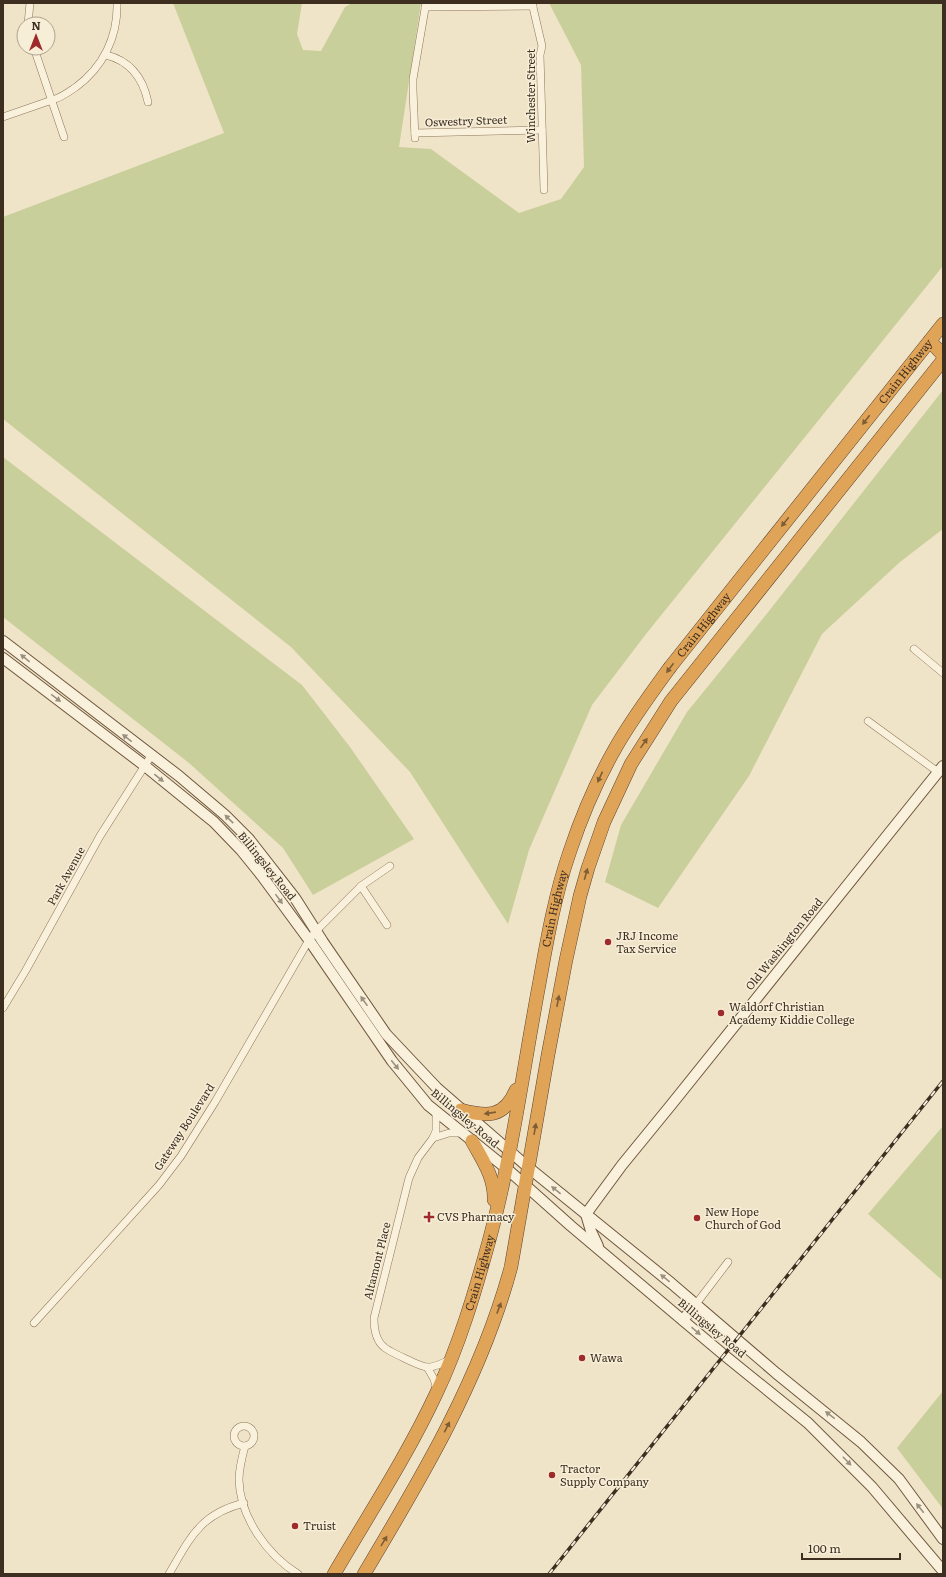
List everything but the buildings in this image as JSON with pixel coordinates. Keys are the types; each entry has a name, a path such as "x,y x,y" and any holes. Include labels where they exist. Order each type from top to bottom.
{"highway":[{"name":"Crain Highway","path":"334,1574 392,1476 437,1392 451,1359 476,1287 494,1222 510,1151 543,959 563,874 586,808 608,761 632,721 671,666 943,324"},
{"path":"930,341 943,356"},
{"name":"Crain Highway","path":"364,1574 431,1460 466,1392 503,1298 511,1267 566,960 581,891 604,822 631,764 671,702 943,360"},
{"path":"461,1110 486,1115 502,1110 510,1103 522,1076"},
{"path":"472,1141 493,1181 494,1222"}],"main road":[{"name":"Billingsley Road","path":"3,641 179,776 225,815 237,827 296,898 316,931 386,1034 437,1088 529,1168 696,1304 776,1373 861,1442 899,1479 943,1540"},
{"name":"Billingsley Road","path":"3,658 145,766 214,822 241,850 262,876 309,940 392,1062 428,1105 506,1168 602,1252 808,1423 872,1487 943,1571"},
{"name":"Old Washington Road","path":"586,1214 622,1165 676,1100 941,769"},
{"path":"586,1214 595,1242 602,1252"},
{"path":"683,1320 696,1304"}],"street":[{"path":"29,16 30,3"},
{"path":"3,117 59,97 88,77 106,55 112,40 116,25 117,3"},
{"path":"426,5 533,4"},
{"name":"Winchester Street","path":"533,4 542,46 540,55 544,190"},
{"name":"Oswestry Street","path":"426,5 413,84 415,136 542,130"},
{"path":"106,55 128,65 134,71 145,88 148,102"},
{"path":"37,56 64,137"},
{"path":"914,649 943,673"},
{"path":"868,721 941,769"},
{"name":"Park Avenue","path":"3,1008 30,964 100,836 151,756"},
{"name":"Gateway Boulevard","path":"34,1323 171,1170 227,1081 309,940 316,931 360,886 390,866"},
{"path":"360,886 387,925"},
{"name":"Altamont Place","path":"427,1367 383,1347 378,1340 374,1325 374,1318 408,1178 418,1158 433,1138 437,1125 436,1112"},
{"path":"433,1138 442,1134 462,1133"},
{"path":"696,1304 728,1262"},
{"path":"437,1392 434,1379 427,1367 444,1363 451,1359"},
{"path":"245,1446 240,1480 244,1503 249,1519 267,1548 279,1560 298,1574"},
{"path":"169,1574 196,1530 202,1524 220,1511 244,1503"}],"green space":[{"path":"173,3 302,3 297,34 303,50 321,51 345,7 352,3 421,3 399,147 431,149 519,213 561,199 584,167 581,65 549,3 943,3 943,266 646,634 592,705 529,850 508,924 410,772 291,647 3,419 3,217 224,133"},
{"path":"943,390 943,529 900,562 822,634 749,776 658,908 605,882 621,825 687,712 765,616"},
{"path":"3,457 302,685 350,747 414,839 313,895 283,848 189,763 3,617"},
{"path":"943,1126 943,1281 868,1214"},
{"path":"943,1391 943,1509 897,1448"}],"railway":[{"path":"549,1574 943,1081"}],"place":[{"name":"JRJ Income Tax Service","path":"608,942"},
{"name":"Waldorf Christian Academy Kiddie College","path":"721,1013"},
{"name":"CVS Pharmacy","path":"429,1217"},
{"name":"New Hope Church of God","path":"697,1218"},
{"name":"Wawa","path":"582,1358"},
{"name":"Tractor Supply Company","path":"552,1475"},
{"name":"Truist","path":"295,1526"}]}
